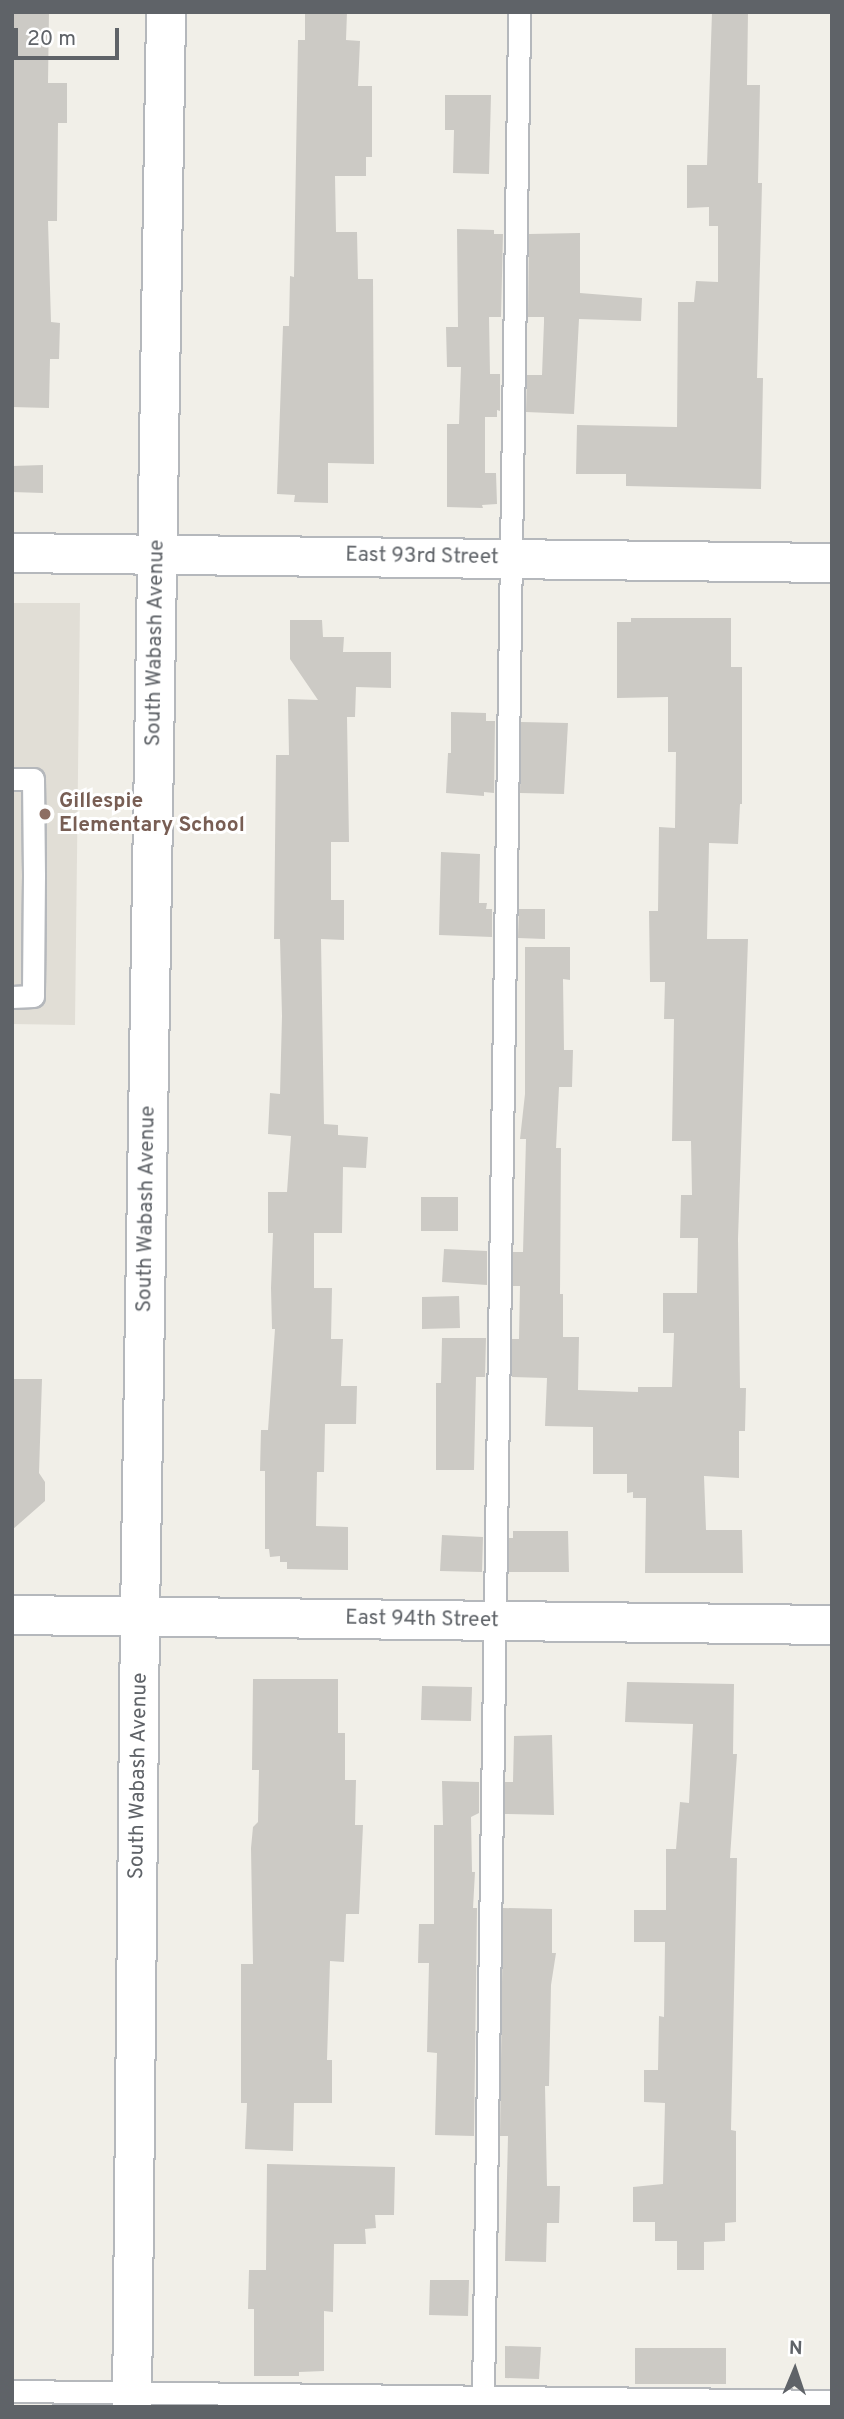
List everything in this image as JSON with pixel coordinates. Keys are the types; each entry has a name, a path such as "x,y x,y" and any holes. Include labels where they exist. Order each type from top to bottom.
{"street":[{"name":"South Wabash Avenue","path":"132,2399 141,1616 166,12"},
{"name":"East 93rd Street","path":"12,553 832,563"},
{"name":"East 94th Street","path":"12,1615 832,1625"}],"lane":[{"path":"483,2396 519,12"},
{"path":"12,779 33,779 23,876 33,996 12,997"},
{"path":"12,2391 132,2399 483,2396 832,2401"}],"shaded area":[{"name":"Gillespie Elementary School","path":"12,603 80,603 75,1025 12,1024"}],"building":[{"path":"12,12 49,12 48,83 67,83 67,123 58,123 57,221 48,221 51,322 60,323 59,359 50,359 49,408 12,407"},
{"path":"305,12 347,12 346,40 360,41 358,86 372,86 372,157 366,157 366,176 335,176 336,232 357,232 358,279 373,279 374,464 328,463 328,503 294,502 295,495 277,494 283,326 289,326 290,276 294,277 298,40 305,40"},
{"path":"712,12 748,12 747,85 760,85 758,183 762,183 757,378 763,378 761,489 626,486 626,474 576,474 577,425 677,427 678,302 694,302 696,281 718,282 718,226 709,226 709,207 687,208 687,165 707,165"},
{"path":"445,95 491,95 489,174 453,173 454,130 445,130"},
{"path":"457,229 494,230 494,234 503,234 501,317 489,317 490,374 500,374 500,411 497,410 497,417 485,417 485,473 496,473 497,504 482,505 483,508 447,507 447,424 459,424 461,367 447,367 446,327 458,327"},
{"path":"580,233 580,293 642,298 641,321 579,319 574,414 526,412 527,375 542,375 544,322 544,317 528,317 529,234"},
{"path":"43,465 43,493 12,492 12,466"},
{"path":"631,618 731,618 731,667 742,667 742,804 738,844 709,843 707,939 748,939 738,1239 740,1388 746,1388 745,1431 739,1431 739,1478 704,1476 706,1530 742,1530 743,1573 645,1573 646,1498 633,1498 633,1492 627,1493 627,1474 593,1474 593,1427 545,1426 547,1378 512,1377 512,1339 519,1339 520,1286 513,1286 513,1252 523,1252 526,1139 520,1139 525,1094 525,947 570,947 570,980 563,979 564,1050 573,1050 572,1087 559,1087 556,1148 561,1148 560,1294 563,1294 563,1337 579,1337 578,1390 638,1392 638,1387 672,1387 674,1333 663,1333 663,1293 697,1293 698,1238 680,1238 681,1195 692,1195 691,1141 672,1141 674,1019 664,1019 665,982 650,982 649,911 658,911 659,827 675,828 676,752 668,752 668,697 617,698 617,622 631,622"},
{"path":"290,620 322,620 323,637 344,637 343,652 391,652 391,688 356,687 355,717 347,717 349,842 331,842 331,900 344,900 344,940 321,939 324,1124 338,1125 338,1135 368,1137 366,1168 343,1167 342,1233 314,1233 314,1288 332,1288 331,1339 343,1339 341,1386 357,1386 356,1424 325,1424 324,1472 317,1472 316,1526 348,1527 348,1570 287,1569 287,1562 280,1562 280,1556 270,1557 269,1549 265,1549 265,1471 260,1471 261,1430 268,1430 275,1329 272,1329 273,1233 268,1233 268,1192 287,1192 291,1136 268,1134 270,1093 280,1094 282,1016 280,939 274,939 276,755 289,755 288,699 318,700 290,659"},
{"path":"451,712 486,713 486,721 495,721 494,793 484,792 484,796 446,793 448,753 451,753"},
{"path":"521,722 568,723 564,794 520,793"},
{"path":"441,852 480,854 479,903 487,903 486,909 492,909 492,937 439,935"},
{"path":"519,909 545,909 545,939 518,938"},
{"path":"421,1197 458,1197 458,1231 421,1231"},
{"path":"444,1249 487,1251 487,1285 442,1282"},
{"path":"459,1296 460,1328 422,1329 422,1297"},
{"path":"442,1338 486,1338 485,1377 476,1377 474,1470 436,1470 436,1383 441,1383"},
{"path":"12,1379 42,1379 39,1473 45,1482 45,1501 12,1530"},
{"path":"513,1531 568,1531 569,1572 509,1572 509,1538 513,1538"},
{"path":"442,1535 483,1537 482,1572 440,1571"},
{"path":"253,1679 338,1679 338,1733 345,1733 345,1780 356,1780 355,1825 363,1825 359,1914 346,1914 344,1962 330,1961 327,2060 332,2060 332,2103 294,2103 293,2151 245,2149 247,2103 241,2103 241,1964 253,1964 251,1848 253,1827 258,1822 259,1770 252,1770"},
{"path":"627,1682 734,1684 733,1754 737,1754 730,1858 737,1858 731,2130 736,2131 736,2222 725,2223 725,2241 704,2242 704,2270 677,2270 677,2241 655,2241 655,2222 633,2222 633,2187 663,2184 665,2103 644,2102 644,2070 658,2070 659,2016 664,2017 665,1942 634,1942 634,1910 666,1910 666,1849 676,1849 680,1802 689,1803 693,1724 625,1722"},
{"path":"422,1686 472,1687 471,1721 421,1720"},
{"path":"552,1735 554,1815 505,1814 505,1782 513,1782 514,1736"},
{"path":"442,1781 479,1782 479,1813 471,1817 472,1872 475,1872 473,1908 477,1908 474,2136 435,2135 437,2053 427,2052 429,1963 418,1963 419,1924 434,1924 434,1825 443,1825"},
{"path":"503,1908 552,1909 552,1953 556,1953 551,1985 549,2086 545,2086 547,2186 560,2186 559,2223 547,2223 546,2262 505,2261 508,2136 500,2136"},
{"path":"267,2164 395,2167 394,2215 375,2215 376,2228 365,2229 366,2244 334,2244 333,2312 324,2311 324,2371 299,2372 299,2376 254,2376 254,2309 248,2309 249,2270 266,2270"},
{"path":"430,2280 469,2280 468,2316 429,2315"},
{"path":"505,2346 541,2347 539,2379 505,2378"},
{"path":"635,2348 726,2348 726,2384 635,2384"}],"place":[{"name":"Gillespie Elementary School","path":"45,814"}]}
